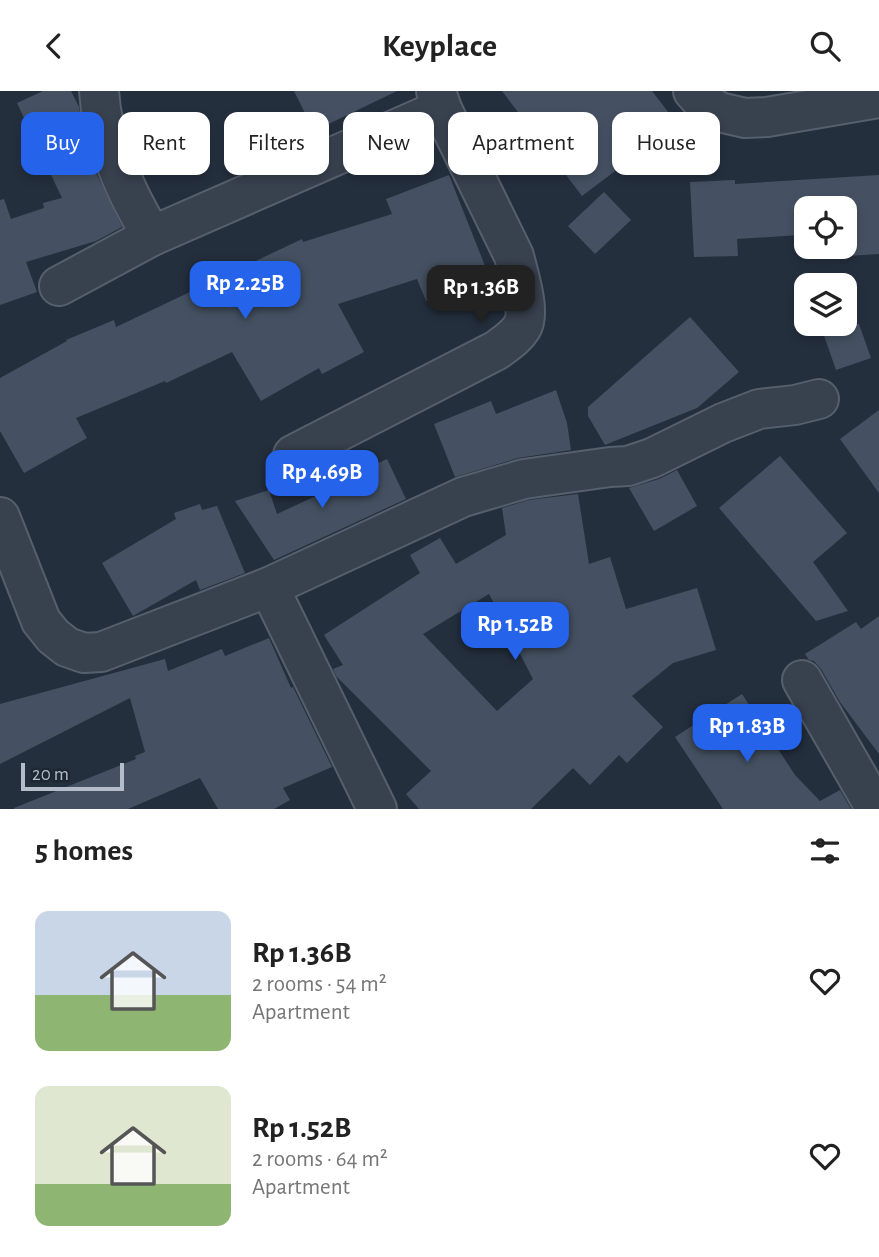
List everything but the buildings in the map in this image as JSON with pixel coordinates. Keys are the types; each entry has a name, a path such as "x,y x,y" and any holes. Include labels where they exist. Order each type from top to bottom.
{"street":[{"path":"99,91 115,159 131,198 152,236"},
{"path":"693,91 702,101 719,112 745,118 767,117 879,98"},
{"path":"59,286 152,236 439,100 514,256 521,282 525,315 523,325 515,337 497,350 293,455"},
{"path":"0,517 41,621 53,636 67,647 84,653 101,652 270,587 463,497 524,479 628,466 652,458 723,423 759,409 819,399"},
{"path":"270,587 377,809"},
{"path":"802,680 876,809"}]}
